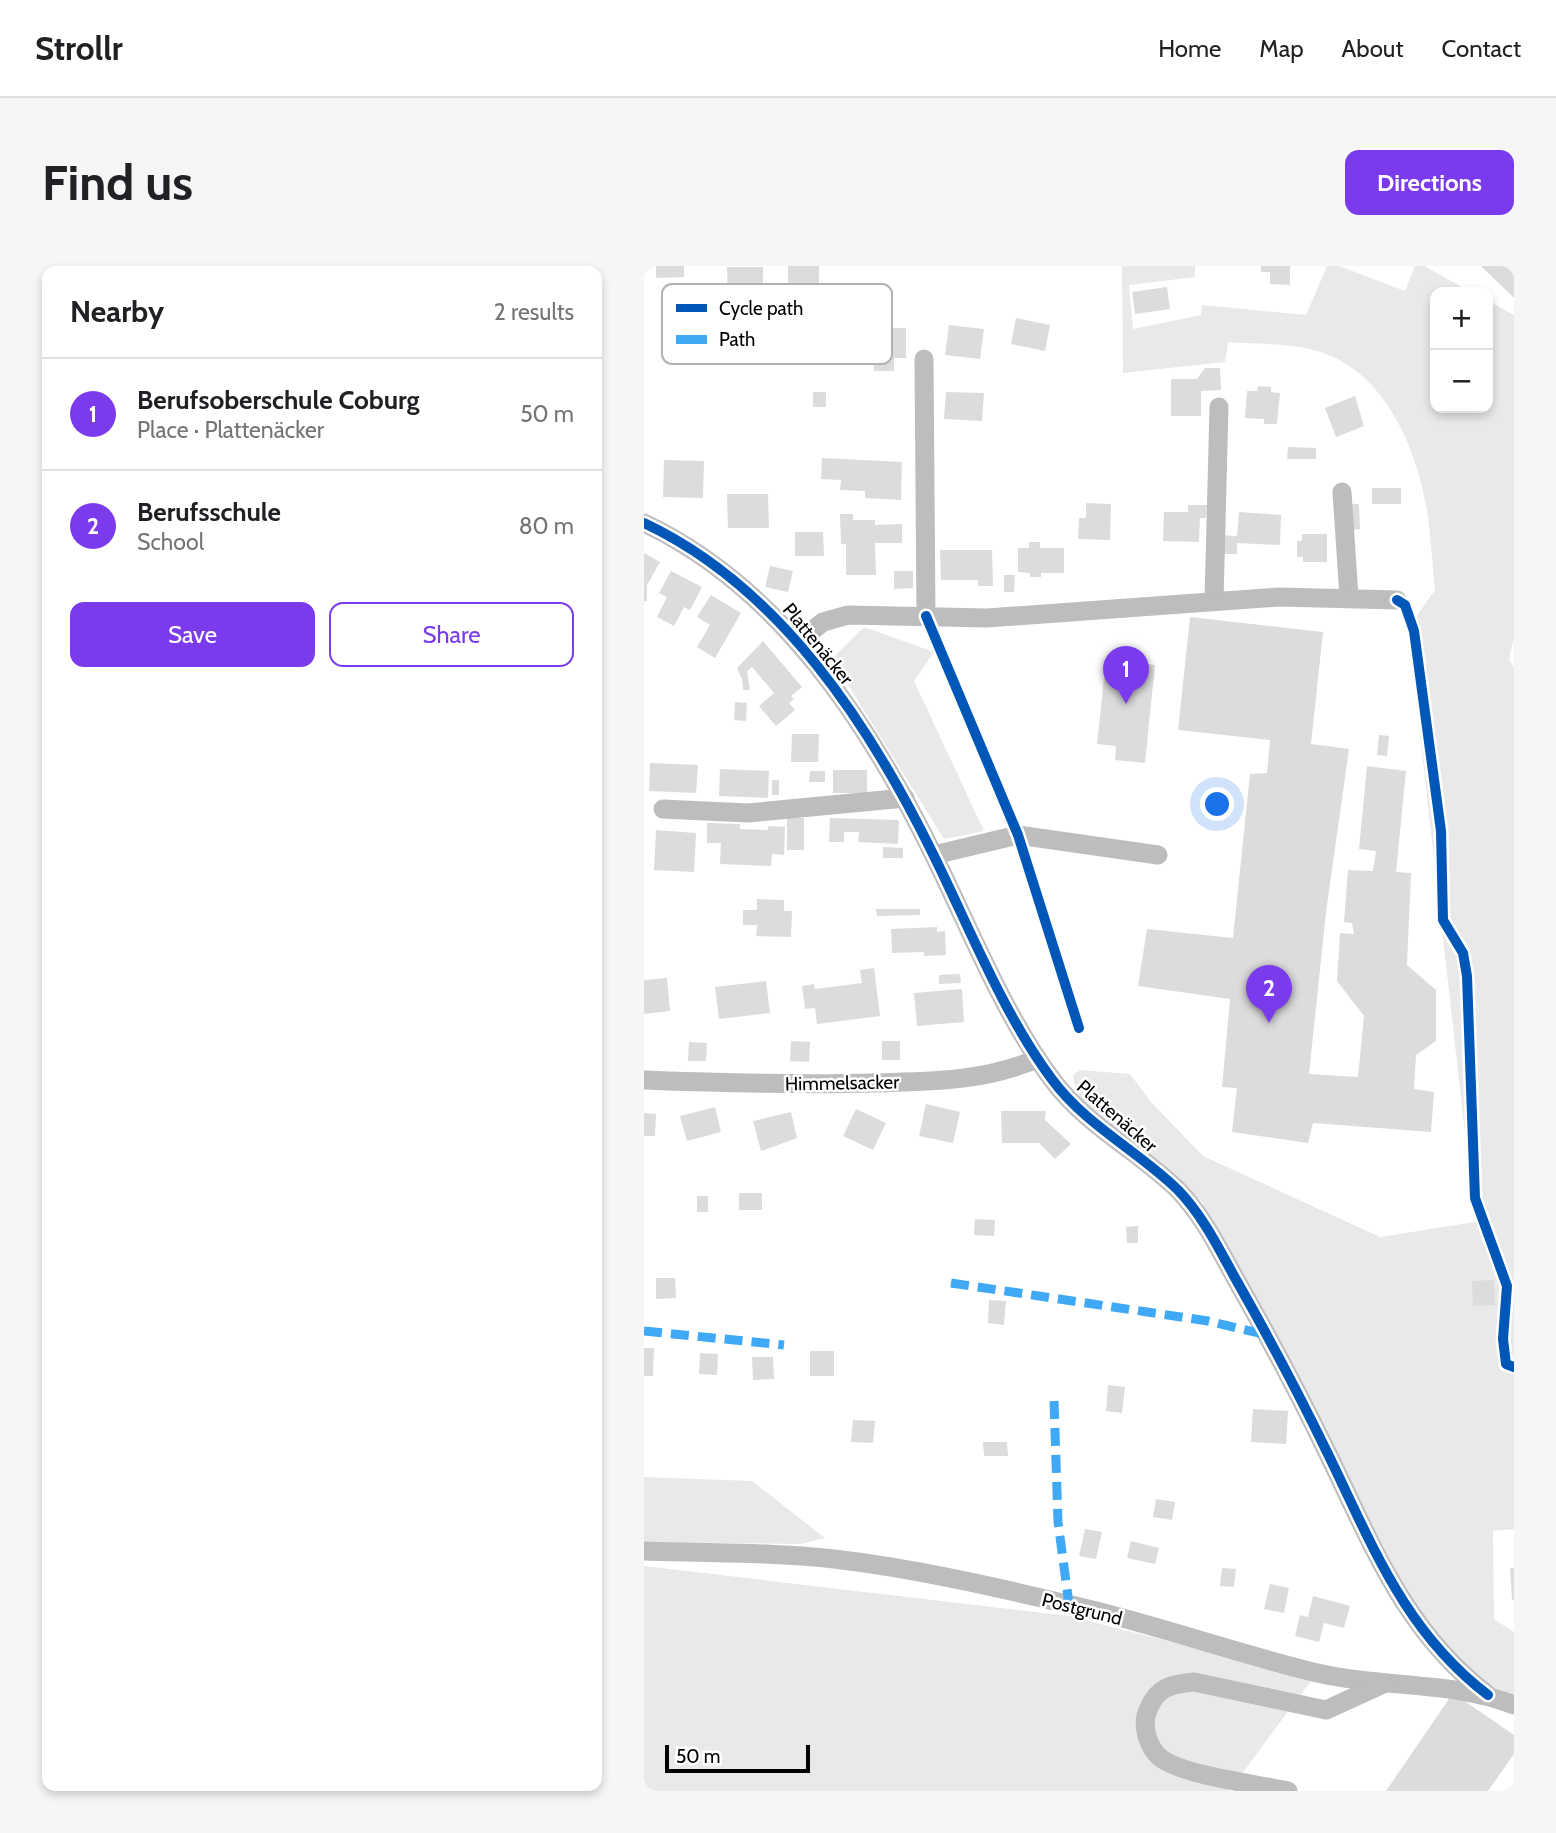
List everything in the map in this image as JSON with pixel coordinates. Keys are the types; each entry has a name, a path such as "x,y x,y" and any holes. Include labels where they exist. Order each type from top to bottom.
{"street":[{"path":"924,359 926,615"},
{"path":"1214,601 1219,407"},
{"path":"1342,492 1349,597"},
{"name":"Plattenäcker","path":"644,523 692,550 759,601 798,642 857,722 905,798 1037,1059 1082,1113 1175,1187 1200,1214 1288,1372 1390,1580 1415,1622 1456,1671 1488,1695"},
{"name":"Plattenäcker","path":"798,642 835,616 926,615 986,618 1214,601 1349,597 1397,600"},
{"path":"663,809 748,813 905,798"},
{"path":"933,855 1018,835 1158,855"},
{"name":"Himmelsacker","path":"644,1080 798,1085 948,1081 1006,1072 1037,1059"},
{"name":"Postgrund","path":"644,1551 814,1558 896,1569 1069,1604 1323,1674 1383,1684 1452,1688 1488,1695 1514,1705"},
{"path":"1288,1791 1200,1773 1161,1759 1146,1737 1146,1715 1154,1694 1172,1684 1194,1682 1326,1710 1383,1684"}],"shaded area":[{"path":"1122,266 1195,266 1195,277 1129,285 1133,329 1201,315 1202,305 1306,315 1327,266 1339,266 1405,291 1415,266 1424,266 1462,287 1430,287 1430,413 1493,413 1493,304 1514,315 1514,638 1509,659 1514,668 1514,1529 1493,1531 1494,1619 1514,1632 1514,1695 1493,1689 1432,1639 1201,1201 1088,1112 1075,1087 1073,1075 1080,1070 1130,1074 1151,1102 1203,1156 1380,1237 1475,1222 1408,628 1435,590 1421,481 1403,433 1376,390 1358,372 1337,359 1313,350 1228,342 1225,362 1123,373"},
{"path":"864,627 934,652 914,681 984,831 944,839 832,659"},
{"path":"644,1477 752,1481 825,1538 801,1544 644,1542"},
{"path":"644,1566 1069,1616 1313,1678 1229,1791 644,1791"}],"building":[{"path":"656,266 684,266 684,277 656,278"},
{"path":"788,266 819,266 819,284 788,284"},
{"path":"1261,266 1290,266 1290,285 1270,284 1270,272 1261,272"},
{"path":"1481,266 1505,266 1514,270 1514,298"},
{"path":"727,267 763,267 763,284 728,284"},
{"path":"1167,287 1170,309 1135,314 1132,292"},
{"path":"1016,318 1050,325 1045,351 1011,344"},
{"path":"949,325 984,329 980,359 945,355"},
{"path":"892,328 906,328 906,358 894,358 894,371 874,371 874,364 892,364"},
{"path":"1205,368 1220,368 1221,390 1201,391 1201,416 1171,416 1171,379 1197,379"},
{"path":"1258,386 1271,387 1271,392 1280,393 1277,424 1264,424 1264,419 1245,418 1247,391 1257,391"},
{"path":"813,392 826,392 826,407 813,407"},
{"path":"946,392 984,393 982,421 944,419"},
{"path":"1355,396 1364,426 1336,437 1325,408"},
{"path":"1288,447 1316,448 1316,459 1287,459"},
{"path":"822,458 902,462 901,500 865,498 865,491 840,490 841,480 821,479"},
{"path":"664,460 704,461 703,498 663,497"},
{"path":"1372,488 1401,488 1401,504 1372,504"},
{"path":"727,494 768,494 769,528 728,528"},
{"path":"1086,503 1111,504 1110,540 1078,539 1079,518 1086,518"},
{"path":"1348,504 1359,504 1360,529 1350,530"},
{"path":"1188,505 1207,505 1206,518 1200,518 1199,542 1163,541 1164,512 1188,512"},
{"path":"1239,512 1281,515 1280,545 1237,543 1237,554 1218,554 1218,535 1237,536"},
{"path":"840,514 853,514 853,520 875,520 875,525 902,524 902,543 875,543 876,575 846,575 846,544 841,544"},
{"path":"795,532 823,532 824,556 795,556"},
{"path":"1302,534 1327,534 1327,562 1303,562 1303,557 1297,557 1297,541 1302,541"},
{"path":"1029,542 1040,542 1040,548 1064,548 1064,573 1041,573 1041,577 1030,577 1030,573 1018,572 1018,548 1029,548"},
{"path":"940,550 992,550 993,586 978,586 978,580 941,580"},
{"path":"644,553 660,562 647,585 647,601 644,601"},
{"path":"770,566 793,571 788,592 765,587"},
{"path":"671,571 702,587 690,610 684,607 674,626 657,617 667,597 659,593"},
{"path":"894,571 913,571 913,588 894,589"},
{"path":"1004,575 1015,575 1014,592 1004,592"},
{"path":"711,595 741,613 715,658 697,647 710,625 697,617"},
{"path":"1190,617 1323,632 1311,744 1349,749 1326,912 1309,1074 1358,1077 1364,1016 1337,981 1340,933 1354,934 1352,923 1344,922 1348,870 1373,871 1376,851 1359,849 1367,766 1406,771 1396,872 1411,873 1407,965 1436,990 1436,1041 1416,1055 1414,1089 1434,1092 1431,1132 1313,1123 1308,1143 1232,1132 1237,1088 1222,1087 1230,999 1138,986 1147,929 1233,938 1250,774 1267,773 1270,740 1178,730"},
{"path":"763,641 802,687 791,696 794,699 789,703 795,710 776,726 759,706 774,693 752,667 747,671 750,690 743,690 737,668"},
{"path":"1106,659 1155,665 1145,763 1115,760 1116,746 1097,744"},
{"path":"735,702 747,703 746,721 734,720"},
{"path":"792,734 819,734 818,762 791,762"},
{"path":"1379,735 1389,736 1387,756 1377,755"},
{"path":"650,763 698,765 696,793 649,791"},
{"path":"720,769 769,771 768,798 719,796"},
{"path":"833,770 867,770 867,793 833,793"},
{"path":"810,771 825,771 825,782 809,782"},
{"path":"772,780 779,780 779,795 772,795"},
{"path":"787,818 804,818 804,850 787,850"},
{"path":"830,818 899,820 898,844 858,842 859,832 844,832 844,842 829,842"},
{"path":"707,823 740,824 740,829 768,830 768,826 785,827 784,855 772,854 771,866 720,864 721,843 707,843"},
{"path":"656,830 696,833 694,872 654,870"},
{"path":"883,847 903,848 903,858 883,858"},
{"path":"757,899 784,900 784,911 792,911 791,937 756,936 757,925 743,925 743,910 757,910"},
{"path":"876,909 920,909 920,915 877,916"},
{"path":"937,927 937,932 945,931 946,955 924,956 924,952 892,953 891,929"},
{"path":"874,968 880,1016 817,1024 815,1008 805,1009 802,986 814,984 815,989 862,983 860,970"},
{"path":"960,974 961,983 939,984 939,975"},
{"path":"667,978 670,1011 644,1014 644,980"},
{"path":"766,981 770,1013 719,1019 715,987"},
{"path":"962,989 964,1022 917,1026 914,993"},
{"path":"791,1041 810,1042 809,1062 790,1061"},
{"path":"882,1041 900,1041 900,1060 882,1060"},
{"path":"689,1042 707,1043 706,1061 688,1061"},
{"path":"926,1104 960,1112 953,1143 919,1136"},
{"path":"715,1107 721,1132 687,1141 680,1116"},
{"path":"856,1109 886,1123 873,1150 843,1136"},
{"path":"1001,1111 1046,1111 1045,1120 1071,1144 1055,1159 1039,1143 1002,1143"},
{"path":"791,1112 797,1138 761,1151 753,1121"},
{"path":"644,1113 656,1114 655,1136 644,1136"},
{"path":"739,1193 762,1193 762,1210 739,1210"},
{"path":"697,1196 708,1196 708,1212 697,1212"},
{"path":"975,1219 995,1220 994,1236 974,1235"},
{"path":"1138,1226 1138,1243 1127,1243 1126,1227"},
{"path":"656,1278 675,1278 676,1298 656,1299"},
{"path":"1494,1280 1495,1305 1473,1306 1472,1281"},
{"path":"989,1300 1006,1301 1004,1325 988,1323"},
{"path":"644,1348 654,1348 653,1376 644,1376"},
{"path":"810,1351 834,1351 834,1376 810,1376"},
{"path":"700,1353 718,1354 717,1375 699,1374"},
{"path":"752,1357 773,1357 774,1379 753,1380"},
{"path":"1108,1385 1125,1387 1122,1413 1106,1411"},
{"path":"1253,1409 1288,1411 1286,1444 1251,1442"},
{"path":"853,1420 875,1421 873,1443 851,1442"},
{"path":"983,1442 1007,1442 1008,1456 984,1456"},
{"path":"1156,1499 1175,1502 1172,1520 1153,1517"},
{"path":"1085,1529 1102,1532 1096,1559 1079,1556"},
{"path":"1131,1541 1159,1548 1155,1564 1127,1558"},
{"path":"1222,1568 1236,1569 1234,1587 1220,1586"},
{"path":"1510,1568 1514,1568 1514,1600 1512,1600"},
{"path":"1270,1584 1289,1588 1284,1613 1264,1609"},
{"path":"1313,1596 1350,1606 1344,1628 1324,1623 1319,1642 1295,1636 1300,1615 1308,1617"},
{"path":"1453,1693 1514,1735 1514,1754 1488,1791 1386,1791"}],"marked path":[{"path":"951,1283 1208,1321 1267,1335"},
{"path":"644,1331 784,1345"},
{"path":"1054,1401 1058,1522 1069,1604"}],"cycle path":[{"path":"644,523 693,550 738,584 779,622 816,664 850,710 909,807 1002,998 1034,1053 1051,1078 1079,1110 1162,1176 1194,1210 1215,1242 1282,1363 1393,1584 1434,1643 1459,1670 1488,1695"},
{"path":"1397,600 1405,605 1414,631 1441,831 1443,920 1463,953 1467,976 1475,1198 1507,1286 1503,1339 1506,1364 1514,1367"},
{"path":"926,616 1018,835 1079,1028"}],"place":[{"name":"Berufsoberschule Coburg","path":"1126,704"},
{"name":"Berufsschule","path":"1269,1023"}]}
